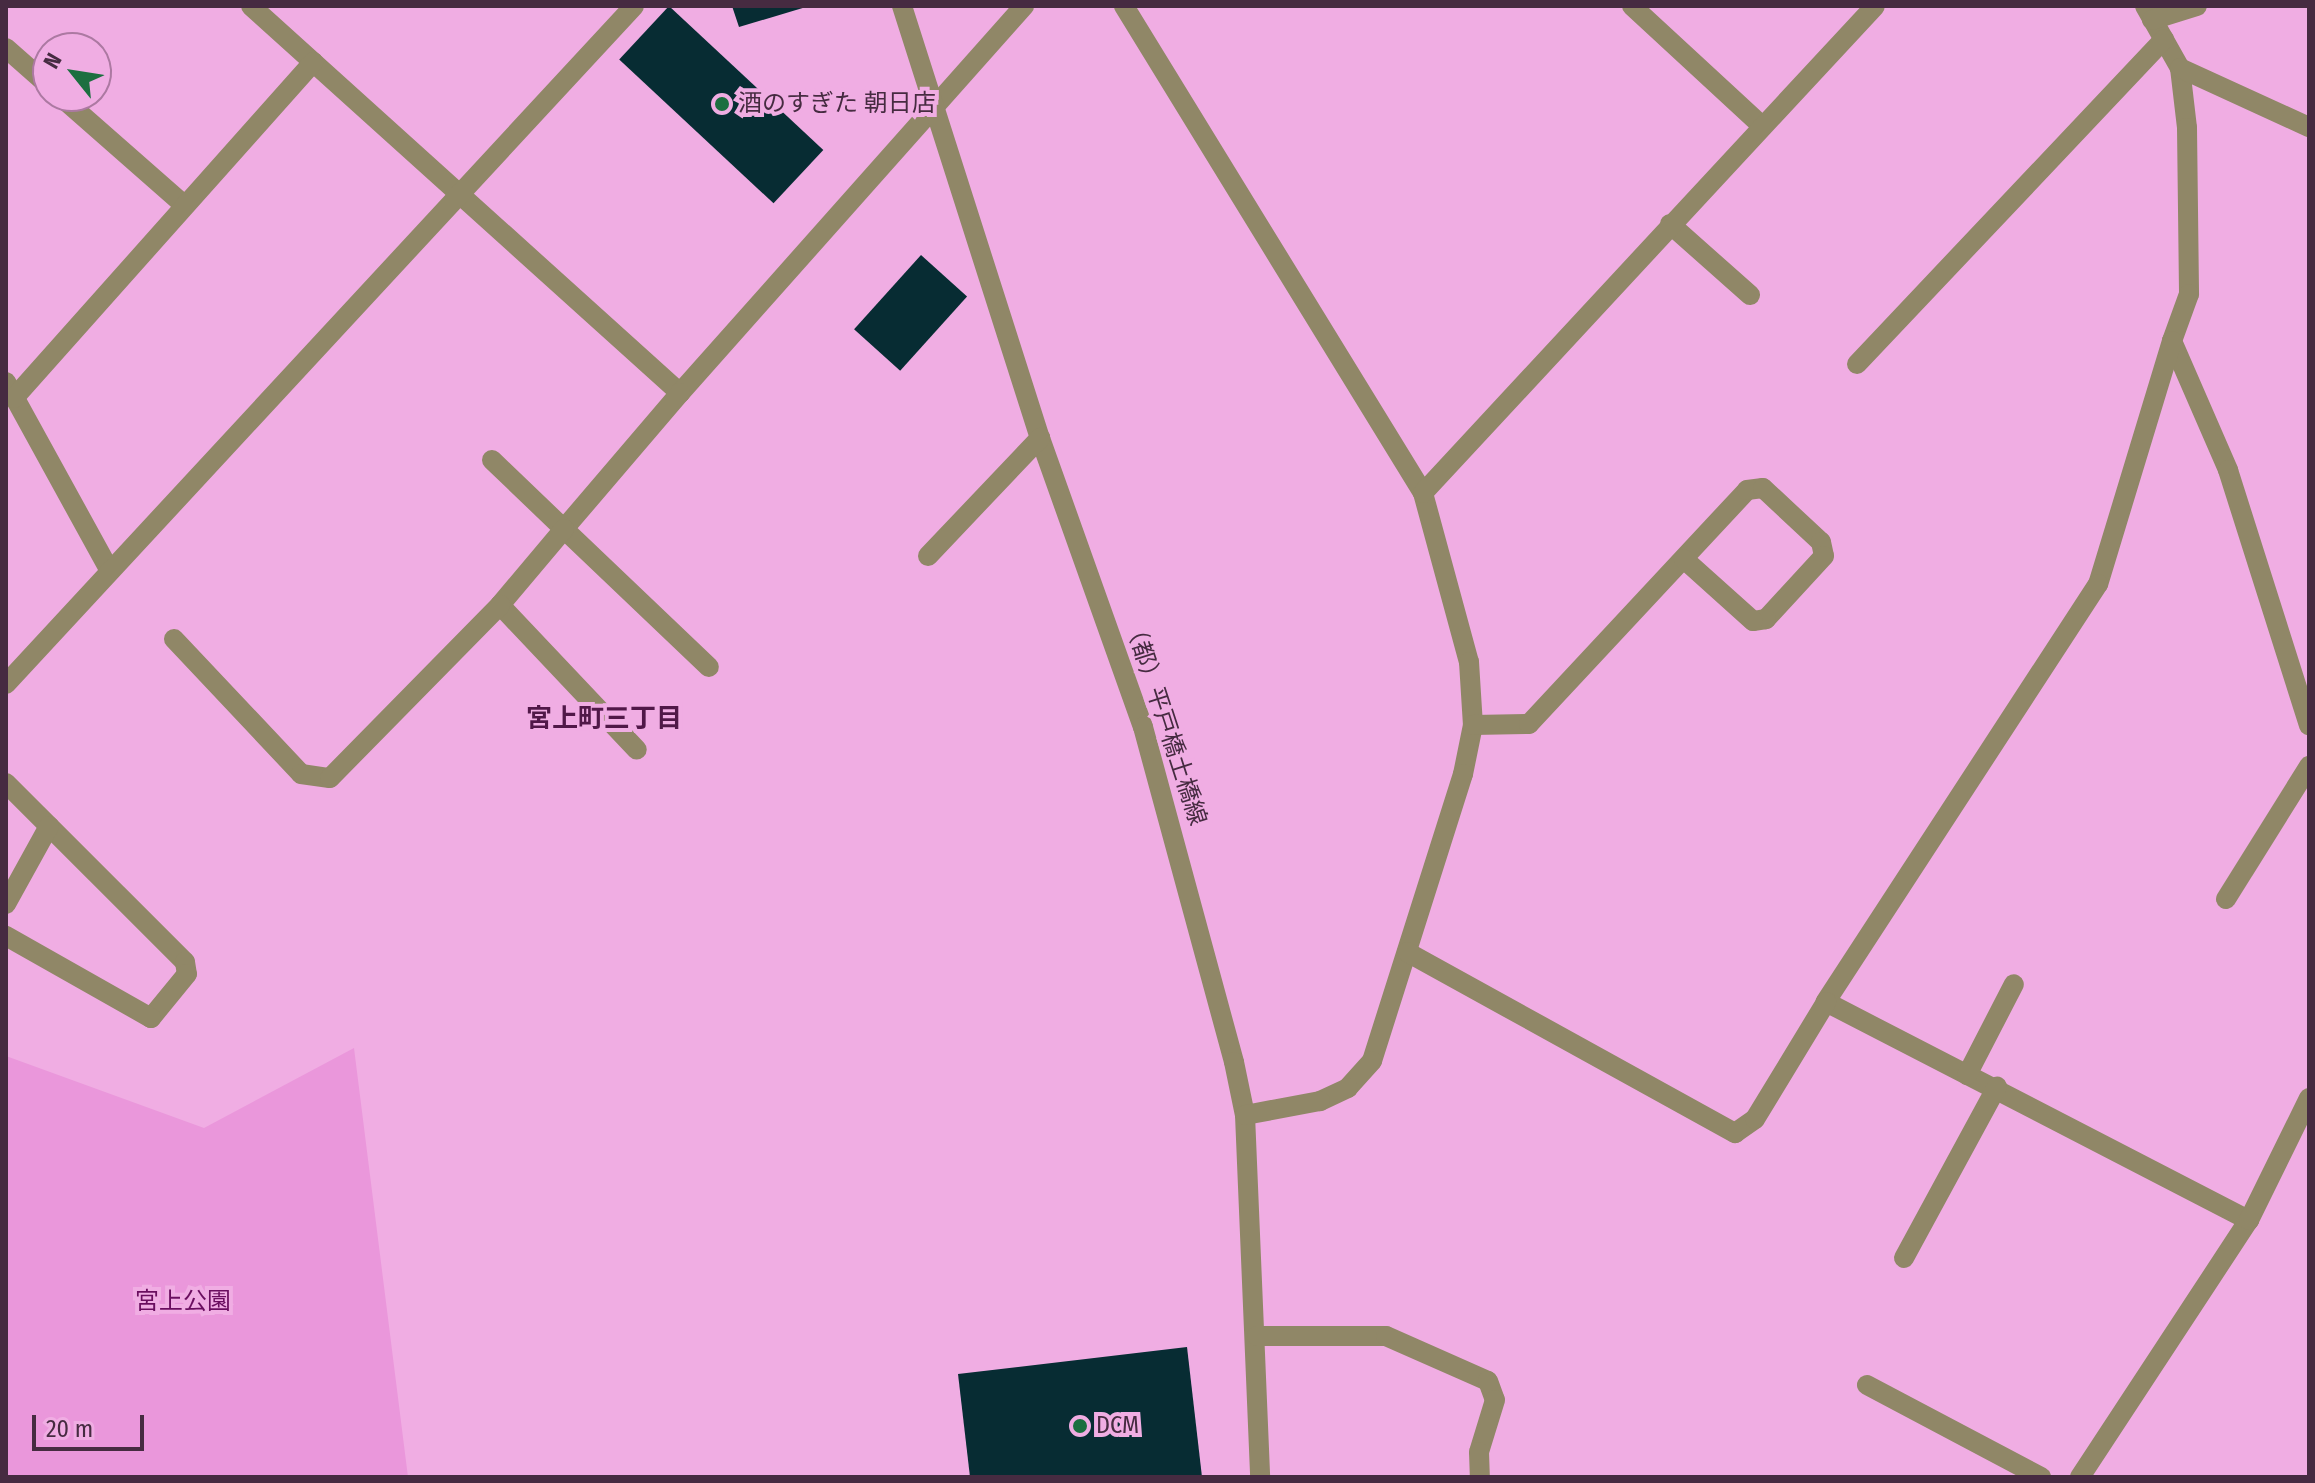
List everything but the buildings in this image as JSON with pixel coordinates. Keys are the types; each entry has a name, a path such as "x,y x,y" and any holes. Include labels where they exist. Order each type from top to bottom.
{"street":[{"path":"251,6 462,190 680,393"},
{"path":"6,684 634,6"},
{"name":"（都）平戸橋土橋線","path":"902,6 1040,438 1143,727 1245,1115 1257,1336 1260,1477"},
{"path":"174,639 301,774 330,778 500,605 680,393 1024,6"},
{"path":"1124,6 1423,493 1457,596 1473,725 1372,1061 1348,1088 1245,1115"},
{"path":"1632,6 1761,125"},
{"path":"1423,493 1761,125 1875,6"},
{"path":"1407,952 1735,1133 1755,1119 1826,1002 2098,584 2189,294 2192,235 2180,68 2148,13 2197,6"},
{"path":"1857,364 2164,39"},
{"path":"6,48 32,71"},
{"path":"110,571 10,390 313,62"},
{"path":"2180,68 2309,127"},
{"path":"78,112 183,204"},
{"path":"1670,224 1750,295"},
{"path":"2172,341 2228,470 2309,725"},
{"path":"928,556 1040,438"},
{"path":"492,460 709,667"},
{"path":"1473,725 1529,724 1747,490 1763,488 1821,542 1824,556 1766,619 1753,621 1684,559"},
{"path":"500,605 637,750"},
{"path":"2226,899 2309,766"},
{"path":"6,783 185,962 187,974 151,1018 6,936"},
{"path":"6,904 49,826"},
{"path":"1967,1075 2014,984"},
{"path":"1826,1002 1967,1075 1997,1087 2249,1220"},
{"path":"1904,1258 1997,1087"},
{"path":"2080,1477 2249,1220 2309,1098"},
{"path":"1257,1336 1386,1336 1488,1381 1495,1400 1479,1452 1480,1477"},
{"path":"1867,1385 2041,1477"}],"green space":[{"name":"宮上公園","path":"354,1048 408,1477 6,1477 6,1056 204,1128"}],"place":[{"name":"酒のすぎた 朝日店","path":"722,104"},
{"name":"DCM","path":"1080,1426"}],"district":[{"name":"宮上町三丁目","path":"604,719"}]}
